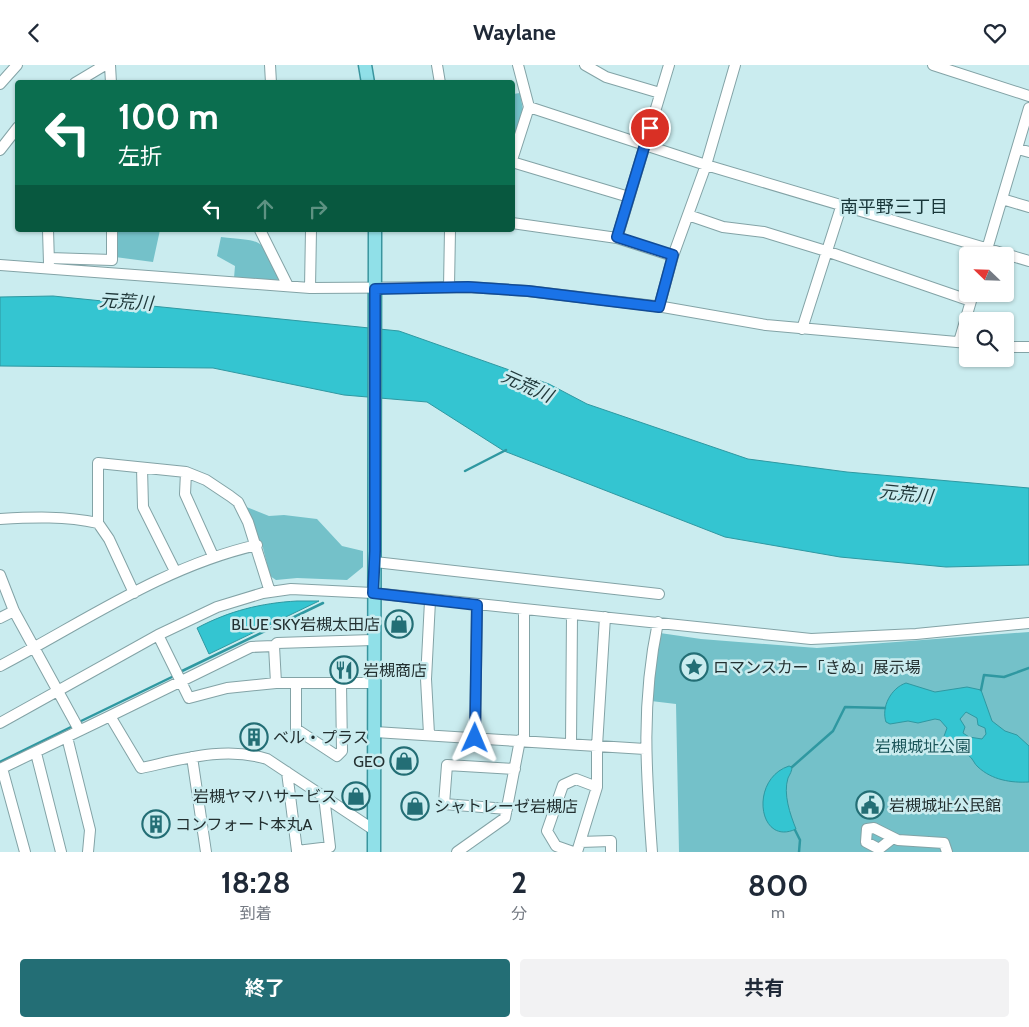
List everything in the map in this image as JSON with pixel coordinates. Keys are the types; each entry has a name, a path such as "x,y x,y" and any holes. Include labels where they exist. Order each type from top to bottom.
{"main road":[{"path":"364,65 367,80"},
{"path":"374,852 375,232"}],"street":[{"path":"0,84 17,65"},
{"path":"80,80 105,65"},
{"path":"110,65 111,80"},
{"path":"270,65 271,80"},
{"path":"437,65 440,80"},
{"path":"515,151 529,107 518,65"},
{"path":"585,65 606,77 660,93"},
{"path":"617,237 669,65"},
{"path":"659,307 673,255 706,165 736,65"},
{"path":"933,65 965,70 1029,96"},
{"path":"0,67 8,75"},
{"path":"529,107 706,165 842,204 971,247"},
{"path":"988,247 1029,109"},
{"path":"0,150 15,131"},
{"path":"1018,149 1029,152"},
{"path":"515,162 629,197"},
{"path":"1002,199 1029,207"},
{"path":"802,329 842,204"},
{"path":"688,215 723,227 764,232 959,294"},
{"path":"515,223 617,237 673,255"},
{"path":"48,232 50,269"},
{"path":"49,258 112,260 112,232"},
{"path":"261,232 288,286"},
{"path":"310,232 310,288"},
{"path":"449,287 450,232"},
{"path":"1014,258 1029,261"},
{"path":"0,265 288,286 375,295 449,287 528,291 659,307 766,325 959,343"},
{"path":"1014,347 1029,347"},
{"path":"134,593 109,539 98,523 98,463 186,472 206,480 238,502 257,545 270,592"},
{"path":"142,468 143,507 175,571"},
{"path":"186,472 185,494 213,556"},
{"path":"0,519 55,517 98,523"},
{"path":"0,666 175,571 213,556 257,545"},
{"path":"375,562 659,594"},
{"path":"0,575 14,611 77,726"},
{"path":"0,723 158,635 218,607 270,592 314,589 373,593 430,601 658,622 811,639 916,634 1029,623"},
{"path":"429,735 426,679 430,601"},
{"path":"475,738 477,605"},
{"path":"457,852 505,818 522,740 524,610"},
{"path":"0,618 14,611"},
{"path":"571,744 572,614"},
{"path":"576,849 597,787 597,746 605,617"},
{"path":"652,852 645,749 648,691 658,622"},
{"path":"158,635 189,698 227,687 276,683 374,683"},
{"path":"25,852 1,768 36,753 110,716 178,676 251,647 274,646 277,643 374,640"},
{"path":"274,646 276,683"},
{"path":"296,683 296,729 337,756 342,751 341,683"},
{"path":"110,716 141,769 192,757 222,753 246,754 267,759 374,830"},
{"path":"375,732 645,749"},
{"path":"67,737 90,830 88,852"},
{"path":"36,753 61,852"},
{"path":"192,757 206,852"},
{"path":"507,809 444,804 447,765 515,769"},
{"path":"287,772 297,851 330,847 324,796"},
{"path":"597,787 576,779 563,785 547,831 556,846 576,849 610,841 611,852"},
{"path":"894,838 944,843 947,852"}],"green space":[{"path":"520,93 523,110 515,135 515,94"},
{"path":"115,232 160,232 153,262 115,257"},
{"path":"221,237 253,241 264,247 279,276 277,282 234,278 235,266 217,256"},
{"path":"244,506 269,516 284,515 317,519 342,546 363,551 363,567 347,580 297,578 276,580 270,576 263,548"},
{"name":"岩槻城址公園","path":"1029,632 1029,852 679,852 676,704 651,701 660,633 701,639 817,648"}],"water":[{"name":"元荒川","path":"53,296 399,331 549,384 587,404 748,459 847,472 1029,488 1029,565 946,567 840,557 725,537 504,451 427,402 344,395 213,368 0,366 0,297"},
{"path":"297,601 319,601 209,654 197,628 245,609"},
{"path":"906,683 935,692 967,687 981,690 992,721 1005,731 1017,735 1029,746 1029,782 1002,780 983,771 970,756 945,742 943,739 947,728 940,720 935,719 918,723 908,721 890,724 886,722 885,710 888,699 901,685","holes":["966,712 977,718 978,725 985,728 986,734 982,739 969,737 963,733 965,727 960,719"]},
{"path":"789,766 792,768 786,791 796,829 783,832 773,829 767,820 763,809 764,796 768,784 776,773"}],"waterway":[{"path":"465,471 506,450"},
{"path":"180,672 323,603"},
{"path":"981,690 984,675 1004,677 1029,668"},
{"path":"77,723 176,675"},
{"path":"792,767 833,731 845,707 885,708"},
{"path":"0,762 73,726"},
{"path":"795,830 800,840 799,852"}],"place":[{"name":"BLUE SKY岩槻太田店","path":"399,624"},
{"name":"ロマンスカー「きぬ」展示場","path":"694,667"},
{"name":"岩槻商店","path":"344,670"},
{"name":"ベル・プラス","path":"254,737"},
{"name":"GEO","path":"404,761"},
{"name":"岩槻ヤマハサービス","path":"356,796"},
{"name":"岩槻城址公民館","path":"870,805"},
{"name":"シャトレーゼ岩槻店","path":"415,806"},
{"name":"コンフォート本丸A","path":"156,824"}],"district":[{"name":"南平野三丁目","path":"894,207"}],"route":[{"path":"475,738 477,605 373,593 375,562 375,289 468,287 528,291 659,307 673,255 617,237 650,128"}]}
